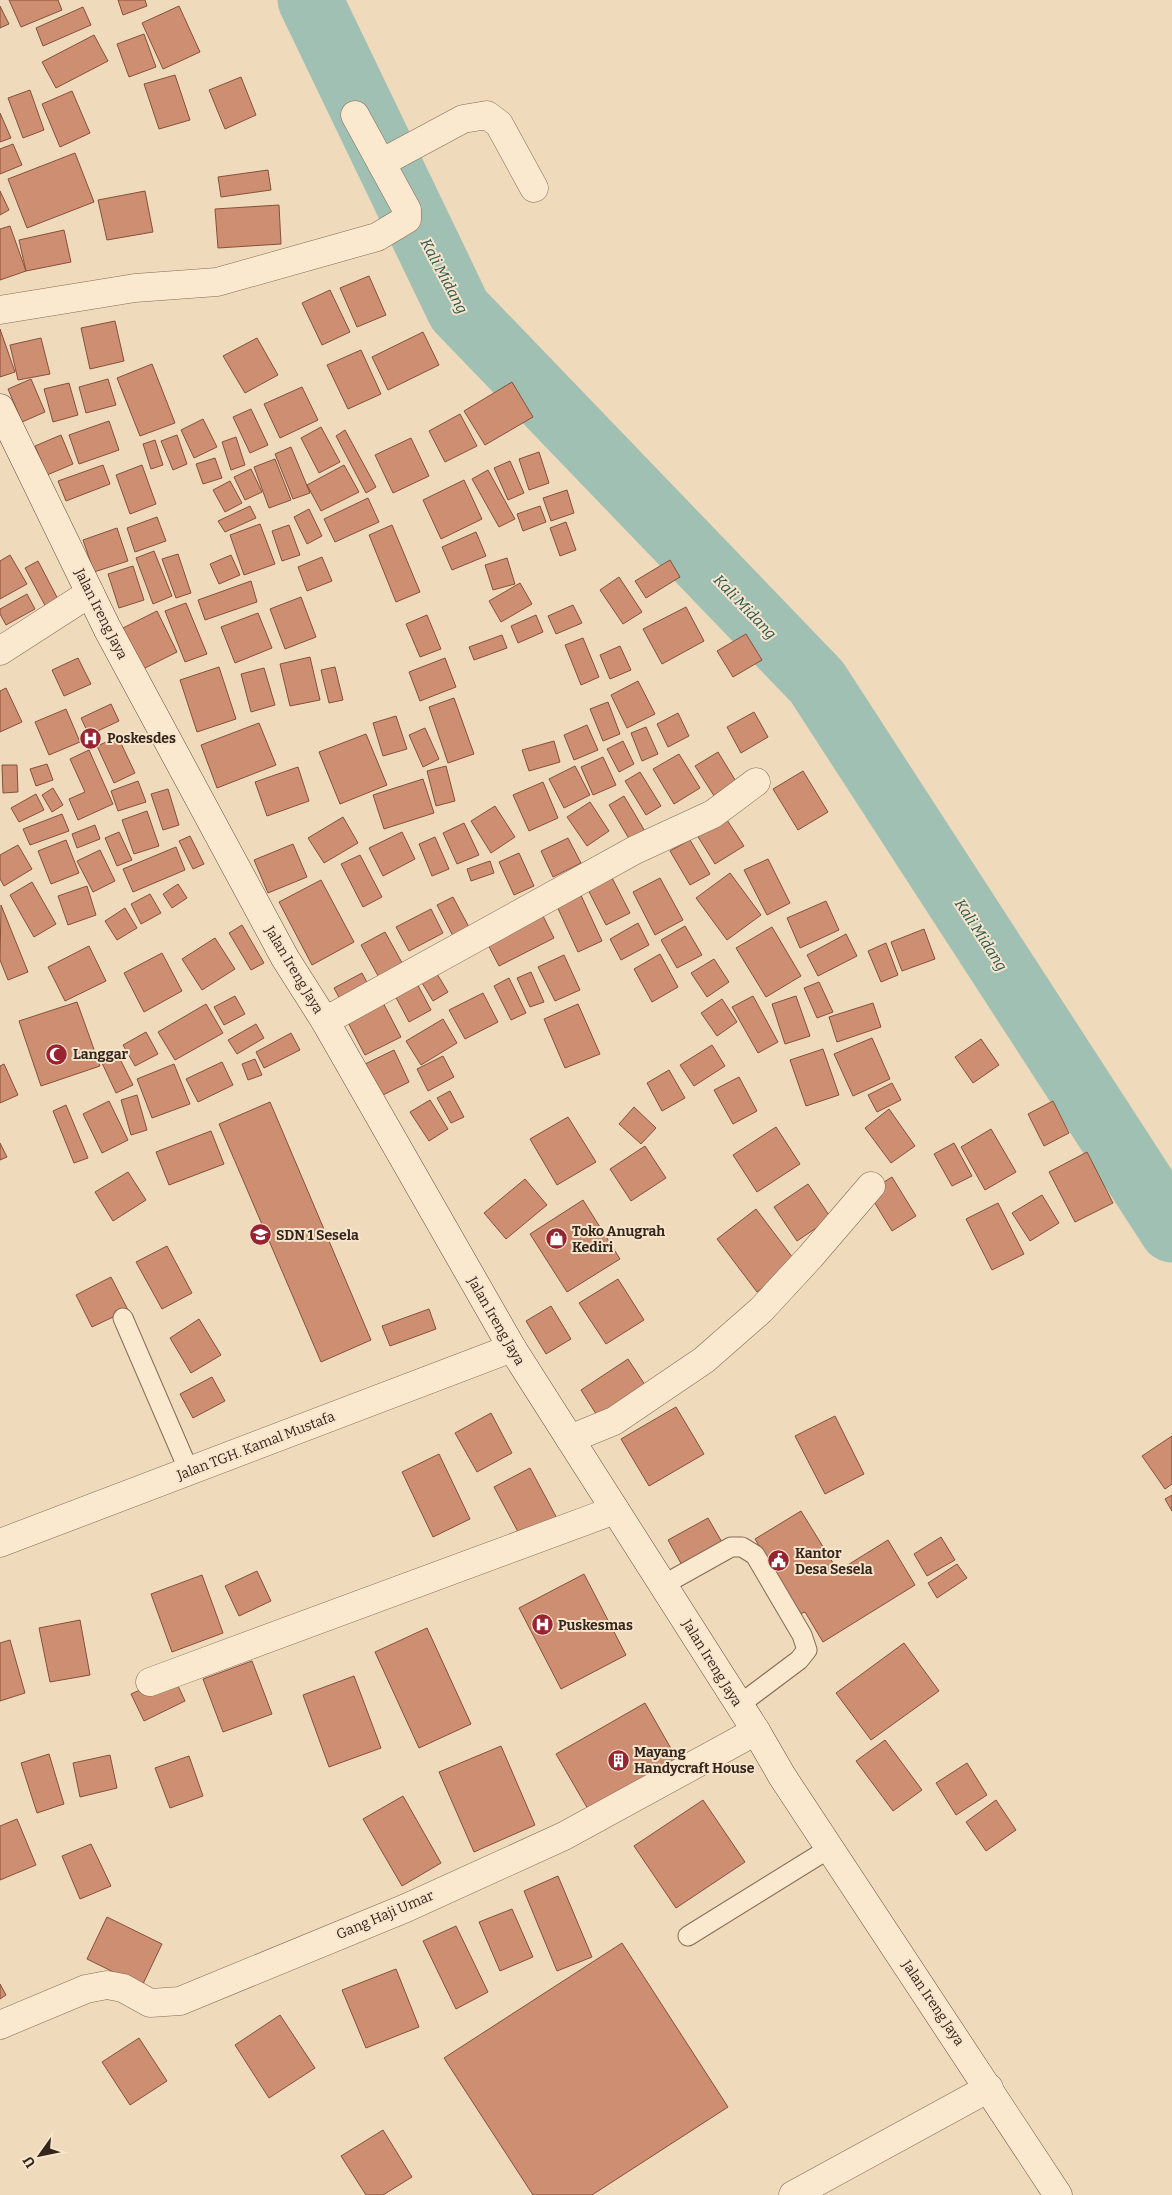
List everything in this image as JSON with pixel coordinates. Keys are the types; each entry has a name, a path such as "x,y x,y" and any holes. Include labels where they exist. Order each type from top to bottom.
{"street":[{"path":"0,310 135,288 216,282 377,237 407,219 407,210 383,161 355,115"},
{"path":"383,161 463,119 486,115 499,124 534,188"},
{"name":"Jalan Ireng Jaya","path":"0,408 90,594 284,958 325,1021 512,1348 830,1848 1058,2195"},
{"path":"0,651 90,594"},
{"path":"325,1021 635,850 713,814 756,782"},
{"path":"570,1439 614,1421 704,1360 761,1310 871,1186"},
{"name":"Jalan TGH. Kamal Mustafa","path":"0,1543 512,1348"},
{"path":"150,1682 615,1510"},
{"name":"Gang Haji Umar","path":"0,2025 86,1989 107,1985 123,1988 150,2003 180,2000 406,1908 564,1836 756,1731"},
{"path":"793,2195 989,2088"}],"lane":[{"path":"123,1318 189,1471"},
{"path":"663,1585 731,1547 742,1547 755,1556 802,1635 806,1650 799,1660 738,1704"},
{"path":"688,1936 830,1848"}],"building":[{"path":"9,0 58,0 62,10 21,27"},
{"path":"118,0 145,0 147,6 123,15"},
{"path":"0,6 9,24 0,28"},
{"path":"179,6 200,52 163,69 142,23"},
{"path":"83,7 91,25 43,46 36,28"},
{"path":"144,34 156,67 129,77 117,44"},
{"path":"94,35 108,61 56,88 42,62"},
{"path":"175,75 190,120 159,129 144,84"},
{"path":"241,77 256,115 225,129 209,90"},
{"path":"30,90 44,130 23,138 8,98"},
{"path":"72,91 90,133 60,147 42,104"},
{"path":"0,113 11,138 0,142"},
{"path":"13,144 22,165 0,174 0,149"},
{"path":"75,153 94,202 27,228 8,179"},
{"path":"268,170 271,190 221,197 218,177"},
{"path":"0,191 9,210 0,215"},
{"path":"145,191 153,232 107,240 98,200"},
{"path":"279,205 281,244 218,248 215,209"},
{"path":"10,226 26,271 0,280 0,229"},
{"path":"64,230 71,262 26,271 19,240"},
{"path":"369,276 386,315 357,327 340,288"},
{"path":"330,290 350,332 322,345 302,303"},
{"path":"115,321 124,361 90,369 81,328"},
{"path":"0,329 15,372 0,377"},
{"path":"423,332 439,365 388,390 372,357"},
{"path":"41,338 50,374 18,380 10,345"},
{"path":"257,338 278,375 245,393 223,356"},
{"path":"361,350 381,394 348,409 327,365"},
{"path":"152,364 175,423 140,436 117,378"},
{"path":"31,379 45,412 22,422 8,389"},
{"path":"108,379 116,405 86,413 79,387"},
{"path":"512,382 533,417 485,445 464,411"},
{"path":"69,383 78,415 53,422 44,389"},
{"path":"302,387 318,420 280,438 264,404"},
{"path":"251,409 268,445 250,453 233,417"},
{"path":"460,414 477,446 445,462 429,431"},
{"path":"203,419 217,447 194,458 181,430"},
{"path":"109,421 119,450 79,464 69,435"},
{"path":"321,427 340,462 319,473 301,438"},
{"path":"345,430 376,487 366,493 336,436"},
{"path":"61,435 73,464 47,475 35,446"},
{"path":"177,435 187,464 173,470 161,441"},
{"path":"236,437 245,465 231,470 222,442"},
{"path":"411,438 429,476 393,493 375,455"},
{"path":"155,440 163,465 151,469 143,444"},
{"path":"291,447 310,493 293,499 275,454"},
{"path":"539,452 549,483 529,490 519,459"},
{"path":"215,458 222,478 203,484 196,464"},
{"path":"275,459 291,500 269,508 254,467"},
{"path":"510,461 524,493 508,500 494,468"},
{"path":"103,465 110,484 66,501 58,481"},
{"path":"142,465 156,504 130,514 116,475"},
{"path":"344,465 359,492 321,511 307,485"},
{"path":"251,469 262,492 245,500 234,477"},
{"path":"488,470 515,519 499,527 472,479"},
{"path":"464,480 482,519 441,539 423,500"},
{"path":"230,481 242,503 225,512 213,490"},
{"path":"567,490 574,513 551,521 543,498"},
{"path":"368,498 379,522 335,542 324,519"},
{"path":"250,506 256,518 225,532 218,521"},
{"path":"540,506 546,522 523,531 517,514"},
{"path":"309,509 322,536 307,544 294,517"},
{"path":"157,517 166,541 135,552 127,528"},
{"path":"566,522 576,550 560,556 550,528"},
{"path":"260,524 275,564 244,575 230,535"},
{"path":"289,525 300,555 282,561 272,531"},
{"path":"392,525 420,592 396,602 369,535"},
{"path":"117,528 128,561 94,572 83,540"},
{"path":"476,532 486,556 452,570 442,547"},
{"path":"154,551 172,596 153,604 136,558"},
{"path":"178,554 191,593 176,598 162,559"},
{"path":"10,555 27,584 0,599 0,561"},
{"path":"231,555 240,575 219,584 210,564"},
{"path":"322,557 332,581 307,591 298,567"},
{"path":"507,558 515,584 493,590 485,565"},
{"path":"670,560 680,577 646,598 635,581"},
{"path":"38,561 61,605 48,611 25,568"},
{"path":"133,566 144,600 119,608 108,574"},
{"path":"619,577 642,612 623,624 600,590"},
{"path":"251,581 257,602 205,620 198,600"},
{"path":"520,583 532,604 501,622 489,601"},
{"path":"27,594 35,609 6,625 0,614 0,609"},
{"path":"301,597 316,637 285,649 270,609"},
{"path":"186,603 207,654 185,662 165,611"},
{"path":"573,605 582,623 556,634 548,616"},
{"path":"686,607 704,641 662,664 643,629"},
{"path":"157,611 177,652 137,672 117,631"},
{"path":"258,613 272,648 235,663 221,627"},
{"path":"427,615 441,649 420,657 406,624"},
{"path":"536,615 543,632 518,643 511,626"},
{"path":"746,634 762,660 733,677 717,651"},
{"path":"502,635 507,648 474,660 469,647"},
{"path":"583,638 599,677 581,685 565,645"},
{"path":"620,646 631,670 610,679 600,655"},
{"path":"310,657 320,700 290,706 280,664"},
{"path":"78,658 91,684 64,696 52,670"},
{"path":"445,658 456,687 420,701 409,672"},
{"path":"219,667 236,719 197,732 180,680"},
{"path":"335,667 343,700 329,703 321,670"},
{"path":"264,668 275,705 251,712 241,674"},
{"path":"638,681 655,714 627,728 611,695"},
{"path":"6,688 22,722 0,732 0,691"},
{"path":"454,698 474,754 448,763 429,707"},
{"path":"608,702 620,734 603,741 590,709"},
{"path":"111,704 119,721 89,735 81,718"},
{"path":"66,709 80,742 49,755 35,722"},
{"path":"754,712 768,737 741,753 727,727"},
{"path":"678,713 689,736 668,747 657,724"},
{"path":"396,716 407,749 383,756 373,723"},
{"path":"259,723 276,765 217,788 201,745"},
{"path":"587,725 598,750 574,760 564,735"},
{"path":"646,727 658,754 642,761 631,733"},
{"path":"425,728 439,759 423,767 409,735"},
{"path":"366,734 387,785 340,804 319,752"},
{"path":"118,737 135,773 114,783 97,746"},
{"path":"554,741 560,762 529,771 522,750"},
{"path":"623,741 634,764 619,772 607,749"},
{"path":"89,750 113,804 78,820 69,799 85,792 70,759"},
{"path":"718,752 740,788 718,802 695,766"},
{"path":"679,754 700,788 674,804 653,769"},
{"path":"603,757 616,785 593,795 581,767"},
{"path":"47,764 53,780 36,786 30,769"},
{"path":"2,765 17,765 18,792 3,793"},
{"path":"446,766 455,801 436,806 427,771"},
{"path":"575,766 590,795 564,808 549,779"},
{"path":"298,767 309,801 267,816 255,782"},
{"path":"803,771 828,812 798,830 773,789"},
{"path":"640,772 661,806 646,815 625,781"},
{"path":"423,779 434,813 384,829 373,795"},
{"path":"138,781 146,802 118,811 111,791"},
{"path":"543,782 558,818 529,831 513,795"},
{"path":"53,788 63,805 52,812 42,795"},
{"path":"168,789 179,825 163,830 151,794"},
{"path":"36,794 44,810 19,822 11,808"},
{"path":"624,796 646,833 631,842 609,805"},
{"path":"590,802 609,831 587,846 567,817"},
{"path":"495,806 515,837 491,853 471,821"},
{"path":"147,811 159,846 134,854 122,820"},
{"path":"62,814 69,831 30,845 23,829"},
{"path":"723,814 744,846 715,864 695,832"},
{"path":"343,817 358,843 324,863 308,838"},
{"path":"464,823 479,855 457,864 443,833"},
{"path":"95,825 100,839 77,848 72,834"},
{"path":"119,832 132,860 117,866 105,838"},
{"path":"402,832 415,859 383,876 369,848"},
{"path":"190,836 204,864 193,869 179,841"},
{"path":"435,837 449,869 432,876 419,844"},
{"path":"568,838 581,863 553,877 541,851"},
{"path":"66,840 79,873 51,884 38,851"},
{"path":"690,840 710,874 690,885 670,851"},
{"path":"293,844 307,877 268,893 254,860"},
{"path":"18,845 32,869 4,886 0,879 0,855"},
{"path":"176,847 185,870 133,892 123,869"},
{"path":"100,850 115,881 93,892 77,861"},
{"path":"519,853 534,886 514,895 499,862"},
{"path":"360,855 382,897 363,907 341,864"},
{"path":"768,859 790,903 767,915 744,870"},
{"path":"490,861 494,873 471,881 467,869"},
{"path":"608,870 630,913 606,925 584,882"},
{"path":"730,873 761,915 727,940 696,898"},
{"path":"660,878 683,920 655,935 633,892"},
{"path":"321,880 354,942 312,965 279,902"},
{"path":"32,882 56,924 34,937 10,895"},
{"path":"178,884 187,898 172,908 163,894"},
{"path":"87,886 96,915 68,925 58,896"},
{"path":"579,891 602,941 578,952 555,902"},
{"path":"150,894 161,913 141,924 131,904"},
{"path":"453,897 470,929 454,938 437,905"},
{"path":"826,901 839,930 800,948 787,918"},
{"path":"1,905 28,972 8,980 0,960"},
{"path":"125,908 137,928 117,940 105,921"},
{"path":"539,908 554,938 499,966 484,937"},
{"path":"431,909 443,933 409,951 396,927"},
{"path":"638,923 649,945 621,960 610,939"},
{"path":"242,925 264,963 251,970 229,933"},
{"path":"685,926 702,955 677,968 661,940"},
{"path":"772,927 801,976 766,997 736,948"},
{"path":"924,929 935,959 902,971 891,942"},
{"path":"385,932 406,970 382,983 361,945"},
{"path":"846,934 857,956 818,976 807,955"},
{"path":"215,938 235,969 202,990 182,959"},
{"path":"886,943 898,975 881,982 868,951"},
{"path":"89,946 106,981 65,1001 48,967"},
{"path":"162,953 182,991 144,1012 124,973"},
{"path":"660,954 678,987 652,1002 634,969"},
{"path":"564,955 580,990 555,1001 538,967"},
{"path":"714,959 729,982 707,997 691,973"},
{"path":"434,969 448,992 433,1001 419,978"},
{"path":"531,972 544,1002 530,1007 517,978"},
{"path":"362,973 371,990 343,1005 334,988"},
{"path":"414,978 431,1010 409,1022 392,990"},
{"path":"509,978 526,1013 511,1020 494,986"},
{"path":"819,982 833,1012 817,1018 804,988"},
{"path":"483,993 498,1022 465,1039 449,1010"},
{"path":"379,995 401,1037 365,1055 343,1013"},
{"path":"235,996 245,1014 224,1025 214,1007"},
{"path":"753,996 778,1042 758,1053 732,1007"},
{"path":"796,996 810,1036 785,1044 772,1004"},
{"path":"722,999 737,1022 717,1036 701,1013"},
{"path":"77,1002 100,1066 41,1086 19,1021"},
{"path":"873,1003 881,1027 837,1042 829,1017"},
{"path":"206,1004 223,1033 175,1060 158,1032"},
{"path":"578,1004 600,1054 565,1068 544,1019"},
{"path":"443,1019 457,1043 421,1065 406,1041"},
{"path":"256,1024 264,1038 237,1054 228,1040"},
{"path":"146,1032 158,1054 135,1066 123,1045"},
{"path":"291,1033 300,1050 264,1068 256,1052"},
{"path":"872,1038 890,1079 853,1096 834,1054"},
{"path":"981,1039 999,1065 973,1083 955,1057"},
{"path":"712,1045 725,1066 694,1086 680,1065"},
{"path":"823,1049 839,1095 806,1106 790,1060"},
{"path":"394,1050 409,1082 379,1097 363,1065"},
{"path":"118,1055 133,1085 116,1093 102,1063"},
{"path":"443,1056 454,1077 428,1091 417,1069"},
{"path":"255,1059 262,1075 248,1080 242,1064"},
{"path":"222,1062 233,1085 198,1102 186,1079"},
{"path":"4,1064 18,1095 0,1103 0,1066"},
{"path":"174,1064 190,1104 152,1118 137,1079"},
{"path":"669,1070 685,1098 662,1111 647,1083"},
{"path":"739,1077 757,1111 733,1124 714,1090"},
{"path":"892,1083 901,1100 877,1112 868,1095"},
{"path":"450,1091 464,1117 451,1123 437,1098"},
{"path":"137,1095 147,1130 131,1135 121,1100"},
{"path":"430,1100 448,1129 429,1141 410,1112"},
{"path":"109,1101 128,1140 102,1153 83,1114"},
{"path":"1053,1101 1069,1133 1044,1146 1028,1114"},
{"path":"270,1102 371,1340 321,1362 219,1124"},
{"path":"66,1105 88,1158 74,1163 53,1111"},
{"path":"634,1107 656,1128 641,1144 619,1124"},
{"path":"889,1109 915,1146 891,1163 865,1128"},
{"path":"568,1117 596,1162 557,1185 530,1139"},
{"path":"776,1127 800,1164 757,1192 733,1155"},
{"path":"991,1129 1016,1172 985,1190 961,1147"},
{"path":"211,1131 224,1164 169,1185 156,1152"},
{"path":"0,1143 7,1157 0,1160"},
{"path":"954,1143 972,1176 952,1186 934,1154"},
{"path":"645,1146 666,1178 631,1201 610,1169"},
{"path":"1087,1152 1113,1203 1075,1222 1049,1172"},
{"path":"128,1172 146,1200 113,1221 95,1192"},
{"path":"892,1177 916,1216 892,1231 868,1192"},
{"path":"525,1179 547,1205 506,1239 484,1213"},
{"path":"808,1184 831,1218 797,1241 774,1207"},
{"path":"1042,1195 1059,1223 1030,1241 1012,1213"},
{"path":"583,1200 620,1259 567,1292 530,1234"},
{"path":"998,1203 1024,1254 992,1270 966,1219"},
{"path":"756,1209 796,1262 757,1292 717,1239"},
{"path":"167,1246 192,1293 162,1309 136,1262"},
{"path":"111,1277 128,1310 92,1327 76,1295"},
{"path":"618,1279 644,1320 606,1344 579,1303"},
{"path":"551,1306 571,1339 546,1354 526,1321"},
{"path":"429,1309 436,1329 390,1346 382,1326"},
{"path":"199,1319 221,1355 191,1373 170,1338"},
{"path":"628,1359 651,1394 603,1425 581,1390"},
{"path":"212,1377 225,1401 193,1418 180,1394"},
{"path":"676,1407 704,1454 649,1486 621,1439"},
{"path":"491,1413 512,1453 477,1472 455,1433"},
{"path":"835,1416 864,1474 825,1494 795,1436"},
{"path":"1172,1436 1172,1484 1165,1489 1142,1456"},
{"path":"439,1454 470,1519 433,1537 402,1472"},
{"path":"530,1468 560,1524 524,1543 494,1487"},
{"path":"1172,1495 1172,1511 1165,1499"},
{"path":"801,1511 838,1571 888,1540 915,1585 823,1642 805,1612 800,1614 755,1539"},
{"path":"708,1518 723,1544 683,1567 668,1540"},
{"path":"941,1537 955,1560 927,1576 914,1554"},
{"path":"957,1564 967,1578 937,1598 928,1583"},
{"path":"257,1571 271,1601 239,1616 225,1586"},
{"path":"584,1574 626,1655 561,1689 519,1608"},
{"path":"202,1575 223,1633 172,1652 151,1594"},
{"path":"80,1620 90,1675 50,1682 39,1628"},
{"path":"427,1628 471,1724 419,1748 375,1652"},
{"path":"10,1640 25,1693 0,1701 0,1643"},
{"path":"904,1643 939,1691 871,1740 836,1693"},
{"path":"252,1661 272,1714 223,1732 203,1679"},
{"path":"173,1675 185,1701 144,1721 131,1694"},
{"path":"354,1676 381,1748 329,1767 303,1695"},
{"name":"Mayang Handycraft House","path":"645,1703 681,1766 592,1816 556,1754"},
{"path":"885,1740 922,1790 893,1811 856,1761"},
{"path":"501,1746 535,1825 474,1852 439,1772"},
{"path":"49,1754 64,1804 37,1813 21,1763"},
{"path":"110,1755 117,1788 80,1797 73,1763"},
{"path":"189,1756 203,1796 170,1808 155,1768"},
{"path":"967,1763 987,1795 956,1815 936,1783"},
{"path":"403,1796 441,1863 402,1886 363,1819"},
{"path":"703,1800 745,1862 676,1908 634,1846"},
{"path":"996,1800 1016,1830 986,1851 966,1822"},
{"path":"17,1819 36,1865 0,1880 0,1826"},
{"path":"91,1844 111,1886 80,1899 62,1856"},
{"path":"558,1876 592,1957 557,1971 524,1891"},
{"path":"512,1909 533,1957 500,1971 479,1922"},
{"path":"107,1917 162,1944 142,1986 87,1959"},
{"path":"456,1926 488,1992 456,2009 423,1941"},
{"path":"622,1943 728,2107 592,2195 533,2195 444,2058"},
{"path":"396,1969 419,2027 366,2048 342,1990"},
{"path":"0,1984 6,1995 0,1999"},
{"path":"280,2015 315,2068 269,2098 235,2045"},
{"path":"139,2038 167,2081 130,2105 102,2062"},
{"path":"383,2130 412,2177 383,2195 366,2195 341,2156"}],"waterway":[{"name":"Kali Midang","path":"310,0 459,310 817,682 1172,1230"}],"place":[{"name":"Poskesdes","path":"91,738"},
{"name":"Langgar","path":"57,1054"},
{"name":"SDN 1 Sesela","path":"260,1235"},
{"name":"Toko Anugrah Kediri","path":"556,1239"},
{"name":"Kantor Desa Sesela","path":"779,1561"},
{"name":"Puskesmas","path":"542,1625"},
{"name":"Mayang Handycraft House","path":"618,1760"}]}
